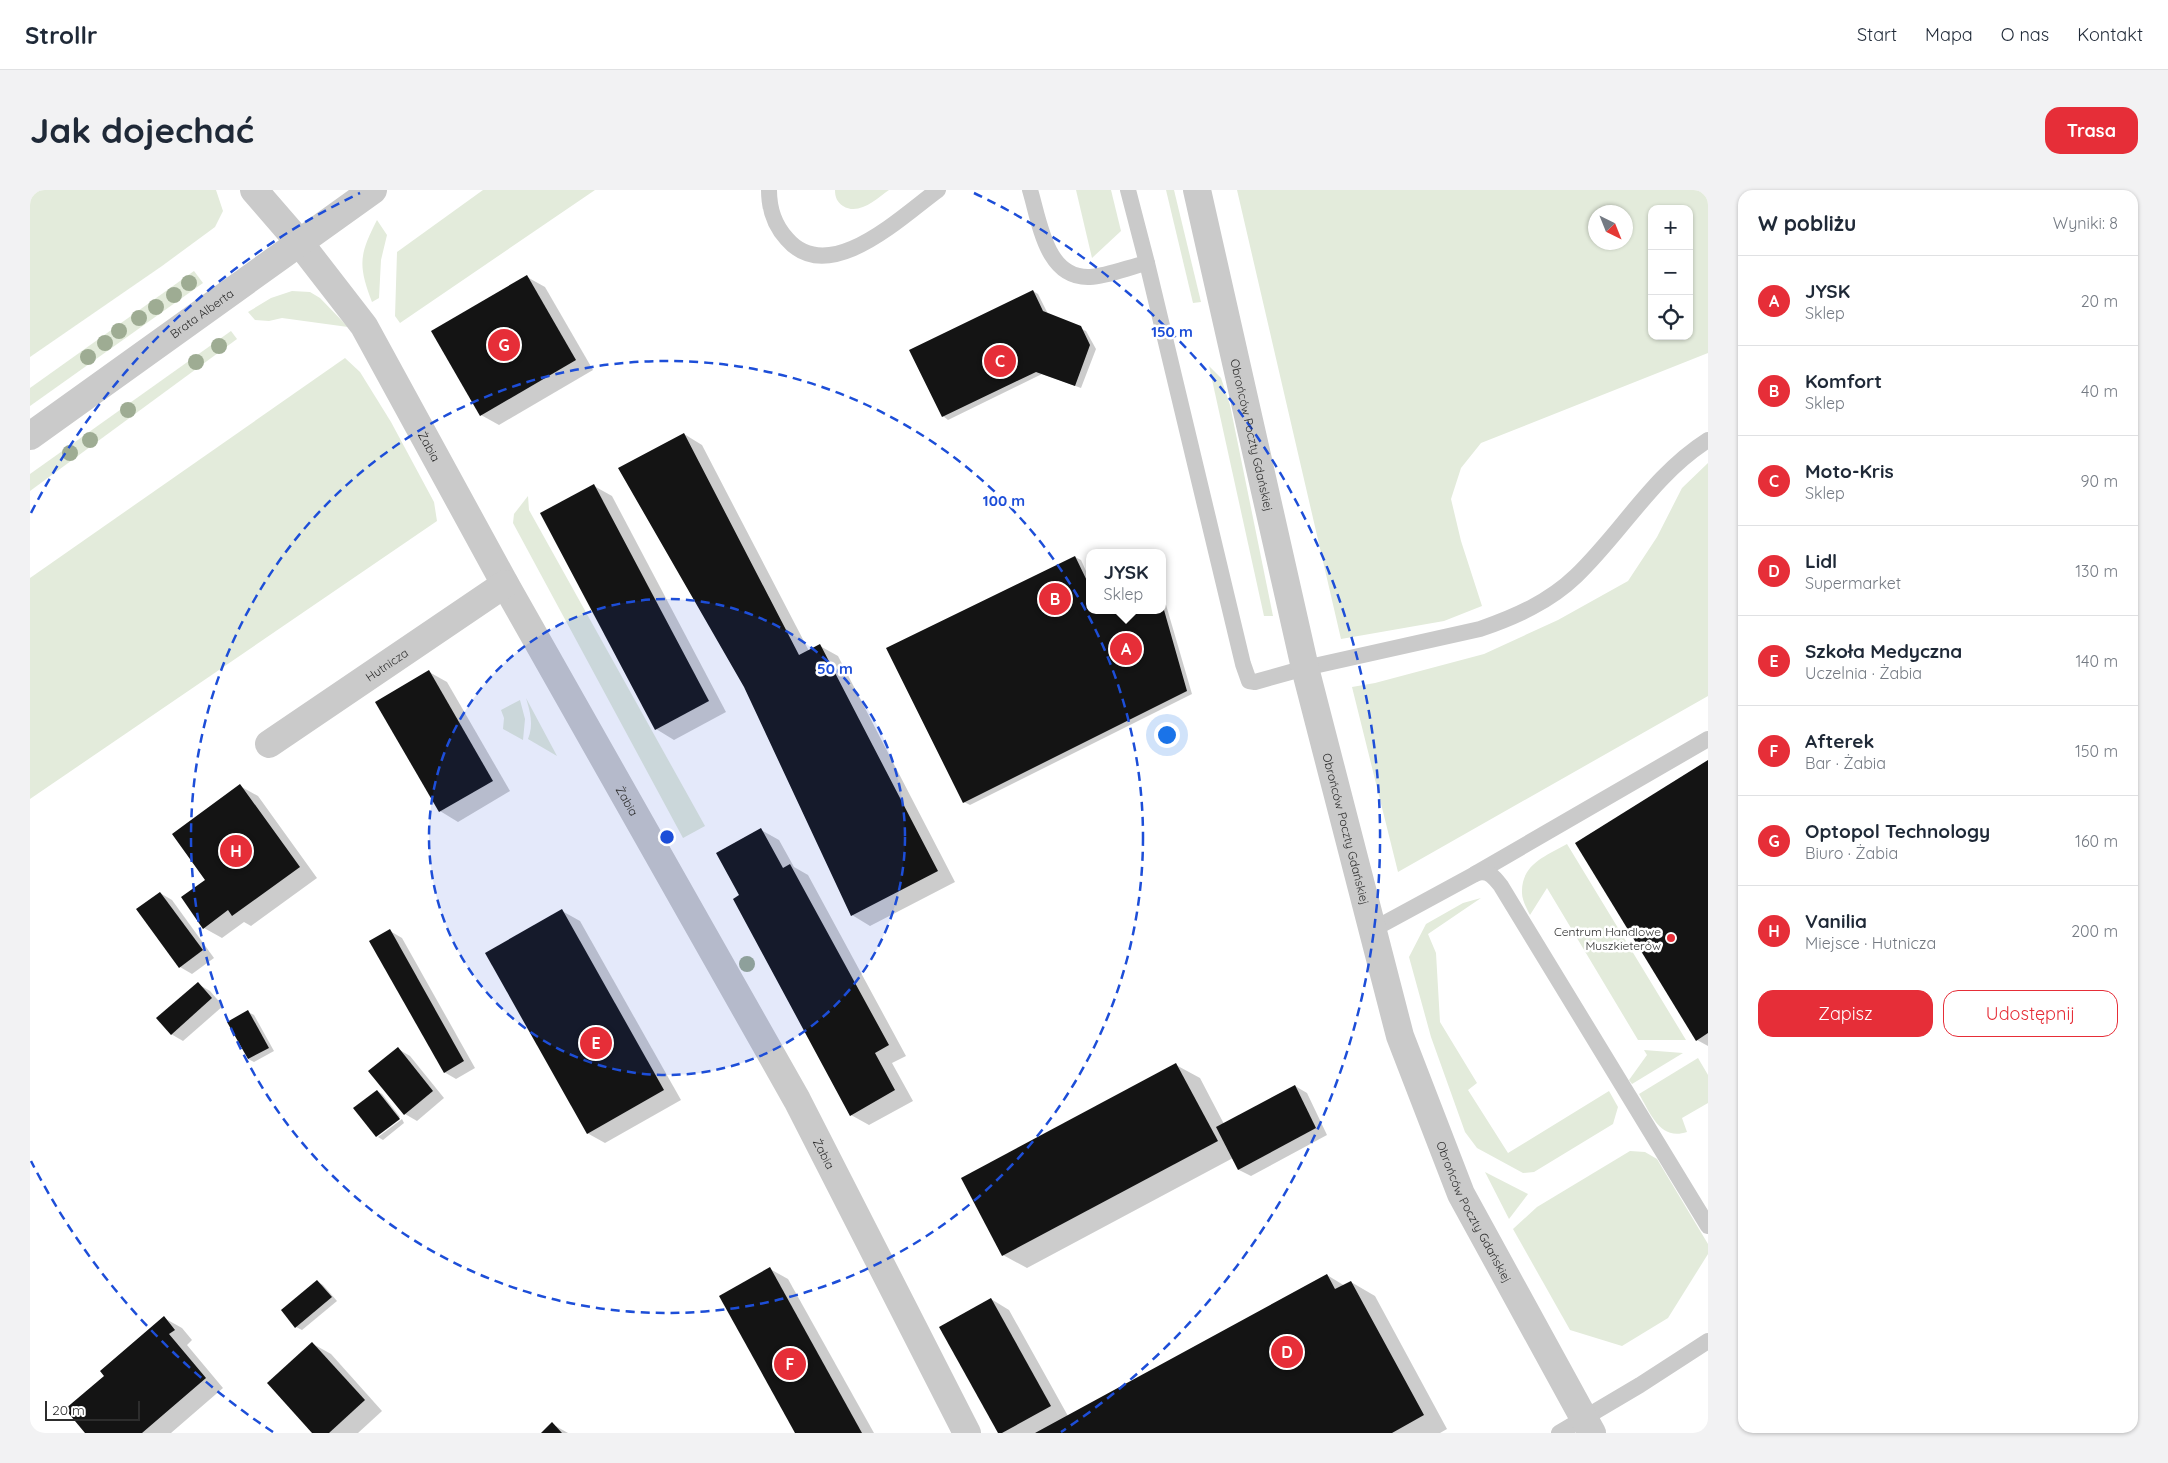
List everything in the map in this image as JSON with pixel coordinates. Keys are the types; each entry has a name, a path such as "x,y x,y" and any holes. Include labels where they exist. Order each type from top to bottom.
{"street":[{"name":"Żabia","path":"254,190 299,242 364,326 505,584 797,1100 967,1433"},
{"name":"Brata Alberta","path":"30,436 373,190"},
{"name":"Obrońców Poczty Gdańskiej","path":"1197,190 1305,668 1400,1036 1453,1177 1588,1426"},
{"name":"Hutnicza","path":"270,744 505,584"}],"lane":[{"path":"769,190 773,216 783,235 791,244 802,251 820,256 836,255 856,248 938,190"},
{"path":"1030,190 1045,242 1052,256 1063,270 1077,276 1092,277 1146,263"},
{"path":"1128,190 1246,676 1249,681 1255,682 1305,668 1480,629 1507,620 1543,602 1576,576 1657,483 1683,459 1708,440"},
{"path":"1466,879 1708,739"},
{"path":"1372,930 1477,873 1491,874 1501,886 1708,1226"},
{"path":"1559,1433 1588,1426 1640,1386 1708,1341"}],"green space":[{"path":"30,190 216,190 223,211 215,227 30,357"},
{"path":"483,190 595,190 400,323 395,316 397,252"},
{"path":"835,190 889,190 861,208 849,209 843,206 837,199"},
{"path":"1076,190 1111,190 1121,231 1092,258"},
{"path":"1166,190 1174,190 1201,302 1193,303"},
{"path":"1237,190 1708,190 1708,353 1481,443 1461,468 1451,499 1461,541 1482,606 1444,621 1341,639"},
{"path":"377,220 387,235 381,260 379,298 372,302 364,278 362,260 367,242"},
{"path":"194,271 203,283 30,406 30,388"},
{"path":"292,291 310,292 320,298 348,327 282,318 269,321 255,320 248,312 271,298"},
{"path":"231,331 237,339 30,491 30,474"},
{"path":"345,358 360,372 391,422 434,502 437,521 30,799 30,578"},
{"path":"1209,366 1221,378 1230,405 1273,616 1264,616"},
{"path":"1708,463 1708,696 1398,872 1352,687 1375,683 1484,654 1558,620 1628,581 1657,537 1682,488"},
{"path":"528,496 529,510 705,826 683,838 513,523 514,514"},
{"path":"526,698 557,756 528,739 531,723"},
{"path":"520,700 525,719 523,740 503,729 504,718 501,710"},
{"path":"1567,844 1686,1040 1638,1040 1547,888 1530,915 1522,896 1526,875 1536,862"},
{"path":"1481,898 1428,934 1436,953 1440,1022 1477,1083 1468,1090 1508,1153 1609,1091 1618,1107 1613,1124 1534,1172 1523,1173 1477,1148 1465,1132 1431,1037 1409,957 1426,924 1463,903"},
{"path":"1644,1050 1683,1053 1632,1084 1629,1080 1647,1055"},
{"path":"1698,1058 1708,1075 1708,1103 1682,1118 1687,1132 1670,1133 1657,1124 1639,1094"},
{"path":"1630,1151 1645,1152 1657,1159 1708,1244 1708,1254 1668,1318 1622,1346 1570,1330 1513,1229 1537,1207"},
{"path":"1485,1172 1528,1194 1509,1219"}],"building":[{"path":"527,275 576,360 480,416 431,331"},
{"path":"1033,290 1043,311 1081,326 1090,345 1075,386 1036,372 942,417 909,350"},
{"path":"684,433 799,655 820,644 938,871 851,916 744,687 618,468"},
{"path":"594,484 709,701 655,730 540,513"},
{"path":"1075,556 1086,579 1086,614 1165,614 1187,691 963,803 886,648"},
{"path":"429,670 493,781 439,812 375,702"},
{"name":"Centrum Handlowe Muszkieterów","path":"1708,760 1708,1033 1696,1041 1575,843"},
{"path":"240,784 300,867 232,916 228,910 203,929 181,897 205,880 172,834"},
{"path":"761,828 783,868 790,864 889,1045 875,1053 895,1090 850,1116 733,899 739,895 716,853"},
{"path":"160,892 203,950 179,968 136,909"},
{"path":"562,909 664,1090 587,1134 485,953"},
{"path":"390,929 464,1061 444,1073 369,941"},
{"path":"198,982 212,998 171,1035 156,1018"},
{"path":"248,1010 269,1048 248,1059 227,1022"},
{"path":"398,1047 433,1091 404,1115 368,1071"},
{"path":"1176,1063 1218,1141 1002,1256 961,1178"},
{"path":"1295,1085 1316,1128 1238,1170 1216,1127"},
{"path":"377,1090 400,1119 376,1137 353,1108"},
{"path":"770,1267 862,1433 795,1433 719,1296"},
{"path":"1327,1274 1335,1289 1351,1281 1424,1415 1392,1433 1035,1433"},
{"path":"317,1280 332,1297 295,1328 281,1310"},
{"path":"991,1298 1051,1406 1002,1433 998,1433 939,1327"},
{"path":"164,1316 175,1330 169,1334 206,1378 142,1433 85,1433 65,1409 104,1376 100,1371"},
{"path":"312,1342 365,1400 329,1433 312,1433 267,1383"},
{"path":"552,1422 562,1433 541,1433"}],"place":[{"name":"Optopol Technology","path":"504,345"},
{"name":"Moto-Kris","path":"1000,361"},
{"name":"Komfort","path":"1055,599"},
{"name":"JYSK","path":"1126,649"},
{"name":"Vanilia","path":"236,851"},
{"name":"Centrum Handlowe Muszkieterów","path":"1671,938"},
{"name":"Szkoła Medyczna","path":"596,1043"},
{"name":"Lidl","path":"1287,1352"},
{"name":"Afterek","path":"790,1364"}]}
